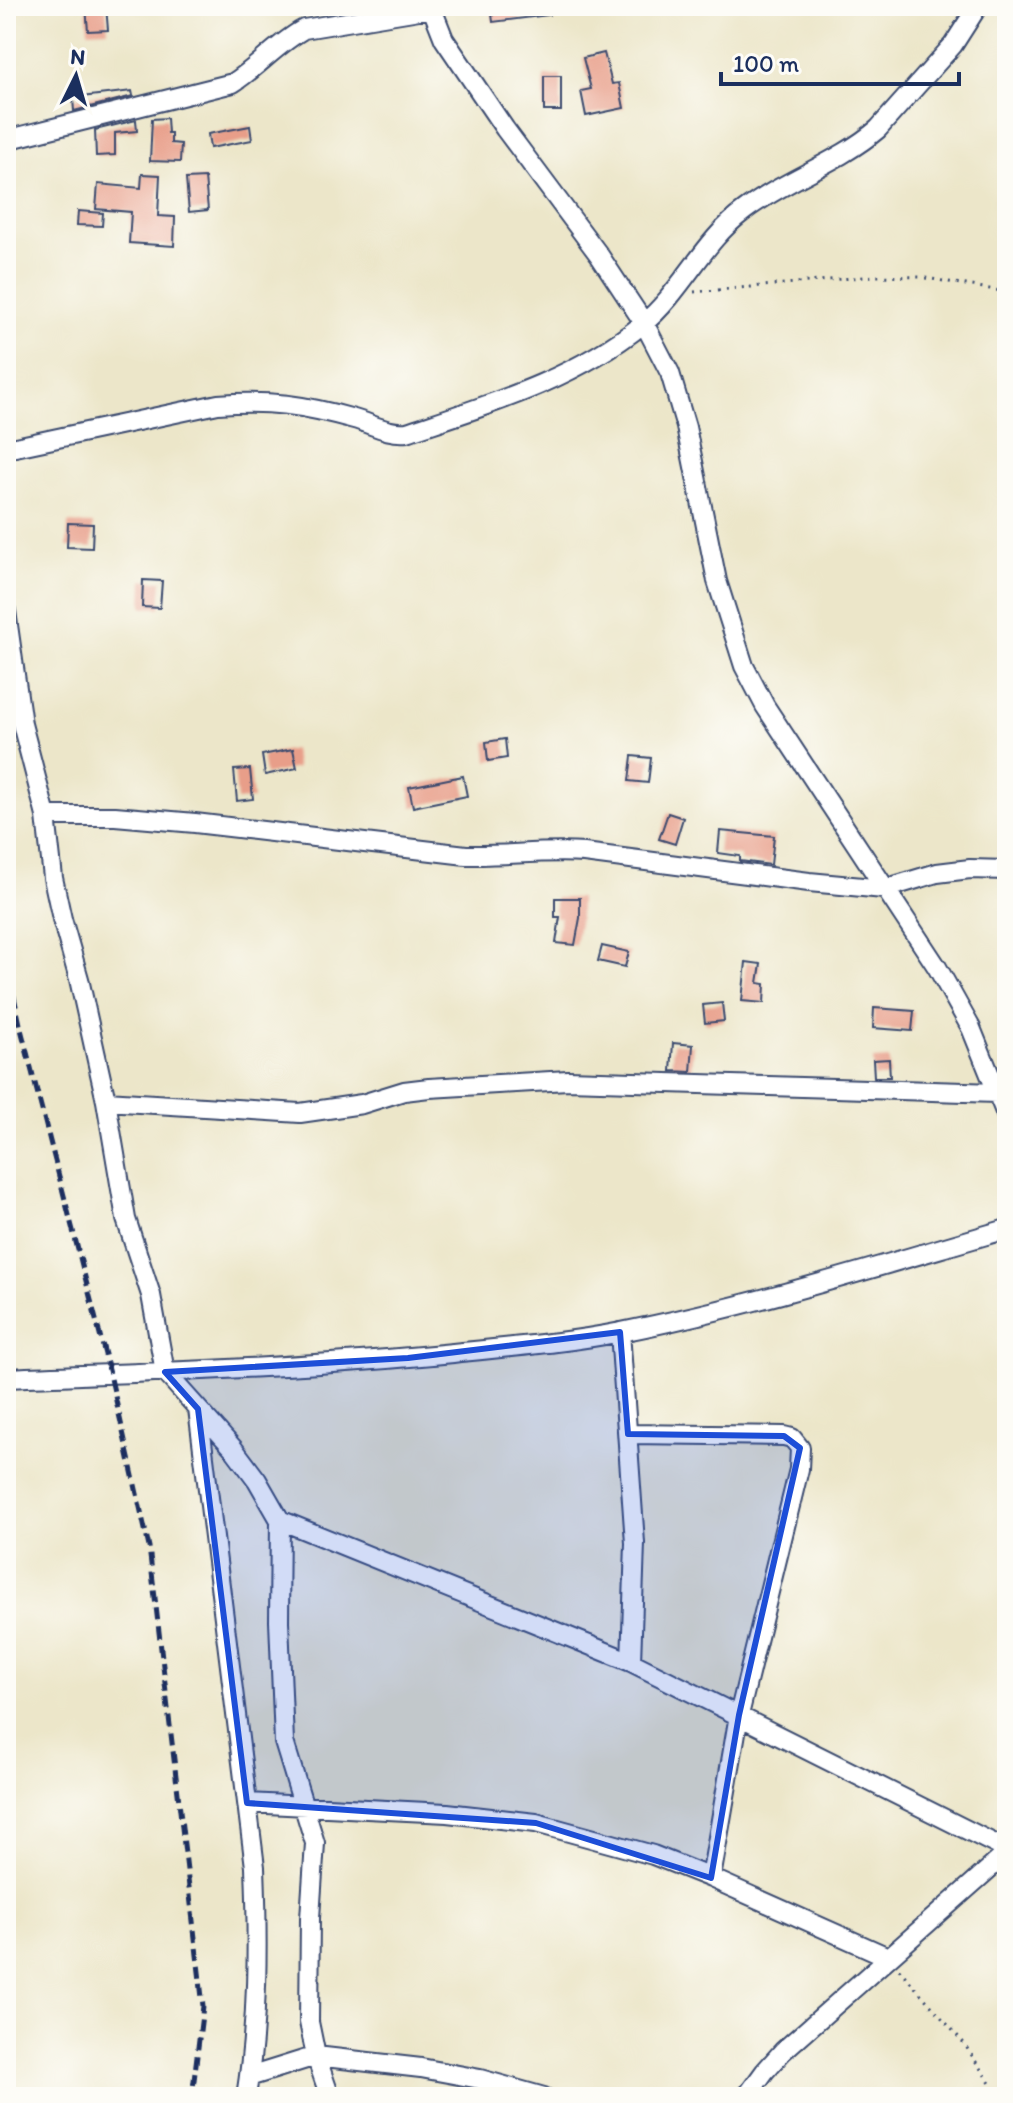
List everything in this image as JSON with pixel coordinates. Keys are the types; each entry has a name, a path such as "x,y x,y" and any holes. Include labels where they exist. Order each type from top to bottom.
{"street":[{"path":"6,449 218,404 251,402 290,404 356,419 396,433 407,432 559,377 644,323 718,235 741,213 763,197 826,164 878,129 953,45 978,6"},
{"path":"6,140 233,83 292,35 304,29 431,7 444,39 505,129 599,255 644,323 670,373 686,427 717,581 744,666 765,706 937,967 971,1028 1007,1117"},
{"path":"6,611 22,724 46,816 53,878 106,1101 126,1219 151,1295 165,1372 241,1458 280,1520 282,1723 284,1742 315,1843 310,1918 309,2022 316,2056 330,2097"},
{"path":"46,816 115,816 195,823 466,855 500,856 550,851 584,853 884,889 937,873 970,869 1007,870"},
{"path":"106,1101 300,1113 362,1104 404,1091 568,1080 997,1093"},
{"path":"6,1378 247,1369 408,1358 620,1332 771,1297 1007,1229"},
{"path":"620,1332 635,1543 631,1662"},
{"path":"198,1409 255,1867 258,1930 256,2001 246,2097"},
{"path":"628,1434 784,1436 792,1438 800,1448 799,1469 739,1715 711,1878"},
{"path":"280,1520 631,1662 1007,1851 783,2051 746,2097"},
{"path":"247,1803 447,1813 536,1823 653,1855 888,1957"},
{"path":"249,2077 316,2056 450,2073 544,2097"}],"path":[{"path":"670,295 875,276 920,277 1007,292"},
{"path":"888,1957 963,2042 999,2097"}],"highlighted area":[{"path":"620,1332 628,1434 784,1436 800,1448 739,1715 711,1878 536,1823 247,1803 198,1409 165,1372 408,1358"}],"building":[{"path":"86,6 106,6 108,30 88,31"},
{"path":"491,6 548,6 549,15 493,22"},
{"path":"604,53 612,84 619,83 624,108 586,116 581,91 591,89 583,58"},
{"path":"544,76 561,76 561,111 544,111"},
{"path":"132,91 133,96 74,111 73,98"},
{"path":"167,118 171,143 181,144 180,162 150,161 152,119"},
{"path":"136,120 137,131 115,133 115,155 96,156 95,130"},
{"path":"250,126 252,140 210,148 208,134"},
{"path":"142,174 160,175 158,216 175,217 174,246 129,243 131,212 96,209 98,184 141,188"},
{"path":"205,178 208,210 189,212 186,179"},
{"path":"78,211 103,213 102,226 77,225"},
{"path":"68,523 93,524 92,548 67,547"},
{"path":"143,580 162,581 160,608 142,607"},
{"path":"505,739 507,758 488,761 486,742"},
{"path":"293,749 297,768 265,775 262,755"},
{"path":"632,756 651,758 648,783 629,781"},
{"path":"250,769 253,799 237,801 234,770"},
{"path":"463,776 467,796 413,807 409,787"},
{"path":"668,813 683,818 675,844 659,839"},
{"path":"720,831 774,836 771,865 740,861 740,856 718,853"},
{"path":"555,898 580,898 575,945 556,943 560,917 555,917"},
{"path":"602,946 629,952 625,967 598,961"},
{"path":"746,962 761,964 758,983 765,984 764,1003 742,1001"},
{"path":"722,1003 724,1021 705,1023 703,1005"},
{"path":"874,1008 914,1011 912,1031 873,1028"},
{"path":"673,1043 693,1045 691,1072 671,1071"},
{"path":"889,1059 890,1077 874,1077 873,1060"}],"railway":[{"path":"6,960 110,1374 149,1547 203,2006 192,2097"}]}
